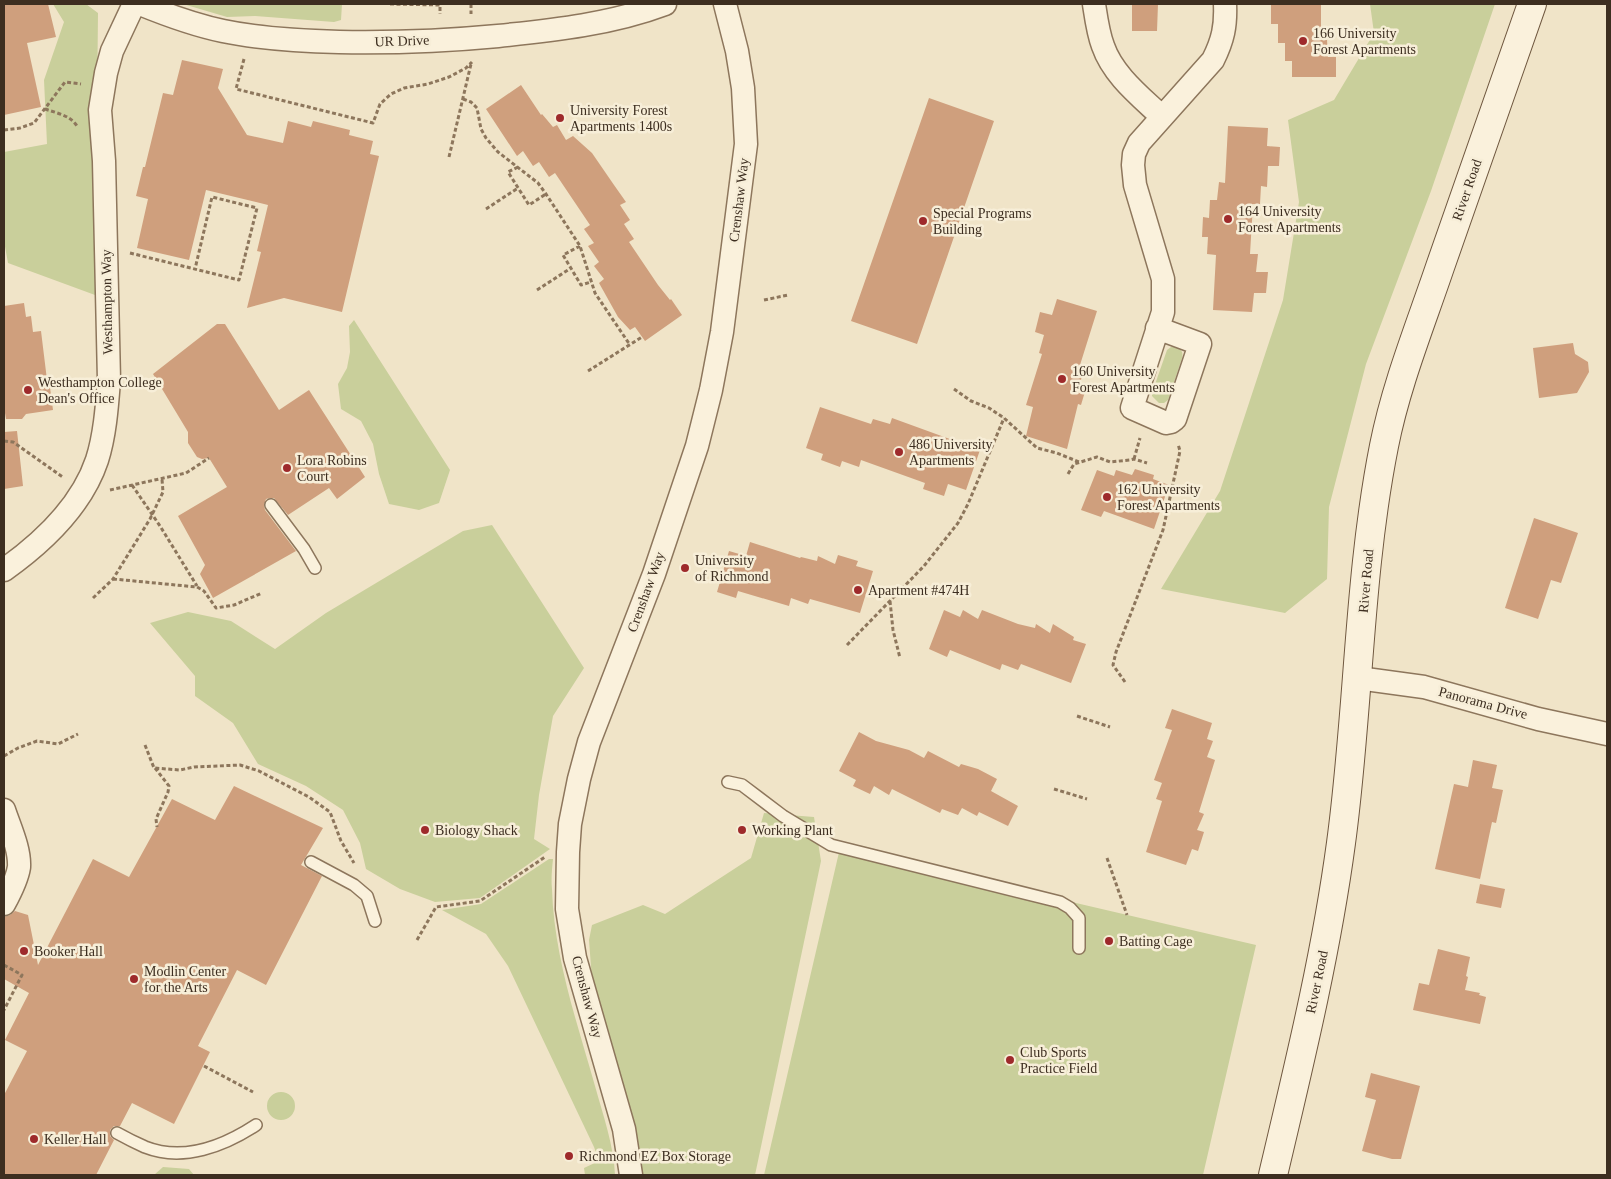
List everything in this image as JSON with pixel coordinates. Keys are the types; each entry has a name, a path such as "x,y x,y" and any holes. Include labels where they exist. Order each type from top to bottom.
{"main road":[{"name":"River Road","path":"1273,1175 1323,955 1341,844 1353,735 1373,508 1384,444 1393,406 1532,4"}],"street":[{"name":"Westhampton Way","path":"4,570 38,544 63,516 88,481 97,459 103,435 109,380 104,170 100,110 112,51 134,4"},
{"name":"UR Drive","path":"140,4 194,24 251,36 295,41 397,43 535,32 611,21 665,4"},
{"name":"Crenshaw Way","path":"631,1175 624,1129 575,958 567,909 570,824 589,742 654,574 697,446 711,390 722,332 746,144 743,88 737,51 725,4"},
{"path":"1094,4 1103,45 1112,65 1162,117"},
{"path":"1157,328 1163,312 1163,279 1135,185 1134,154 1139,143 1213,60 1220,45 1226,23 1225,4"},
{"name":"Panorama Drive","path":"1358,678 1424,687 1538,719 1607,734"},
{"path":"4,810 16,846 18,862 16,879 4,904"}],"lane":[{"path":"271,505 304,549 315,568"},
{"path":"728,782 742,785 783,816 831,845 1060,902 1070,908 1079,918 1079,948"},
{"path":"311,862 354,885 367,896 374,921"},
{"path":"117,1134 147,1148 169,1153 192,1152 216,1146 241,1136 256,1125"}],"path":[{"path":"390,4 440,5 440,14"},
{"path":"471,4 472,15"},
{"path":"246,51 236,89 373,123 380,104 391,94 404,88 428,84 449,77 472,64"},
{"path":"449,157 475,57"},
{"path":"4,130 34,124 62,84 64,82 74,82"},
{"path":"463,99 471,102 477,108 481,129 498,152 538,183 546,194 580,246 595,293 630,344"},
{"path":"45,109 70,119 78,130"},
{"path":"518,167 508,172 529,205 546,194"},
{"path":"486,209 518,188"},
{"path":"123,251 195,269 239,280 257,208 212,197 195,269"},
{"path":"580,246 562,256 581,285 591,282"},
{"path":"537,290 571,268"},
{"path":"764,300 788,295"},
{"path":"588,371 642,337"},
{"path":"954,388 971,401 988,408 1004,418 1037,448 1079,462"},
{"path":"848,645 924,566 958,523 968,504 1004,418"},
{"path":"1125,682 1113,665 1116,652 1163,530 1180,451 1178,440"},
{"path":"4,441 13,442 70,482"},
{"path":"1134,459 1136,451"},
{"path":"1068,474 1074,464 1096,457 1110,462 1134,459 1147,463"},
{"path":"107,490 186,473 209,458"},
{"path":"93,598 113,579 152,515 163,492 162,479"},
{"path":"132,485 197,587"},
{"path":"113,579 197,587 204,591 216,608 234,605 262,593"},
{"path":"890,601 900,658"},
{"path":"1077,716 1110,727"},
{"path":"4,756 18,748 37,742 58,744 78,734"},
{"path":"145,745 154,768 169,786 156,819 157,827"},
{"path":"154,768 173,770 240,764 259,771 309,796 330,812 341,841 355,865"},
{"path":"1054,788 1087,799"},
{"path":"1107,858 1127,915"},
{"path":"417,940 436,907 480,901 539,862"},
{"path":"4,965 22,975 4,1010"},
{"path":"204,1066 253,1092"}],"green space":[{"path":"53,4 86,4 98,13 95,295 8,263 4,241 4,152 47,144 44,80 64,22"},
{"path":"183,4 342,4 341,20 334,22 255,16 227,17"},
{"path":"1370,4 1495,4 1431,191 1366,364 1329,507 1327,579 1285,613 1161,589 1220,491 1283,300 1299,202 1288,120 1334,100 1374,33"},
{"path":"354,320 450,470 439,503 419,510 389,504 379,474 373,444 361,421 341,409 338,384 347,368 350,352 349,326"},
{"path":"1171,347 1180,350 1182,358 1168,400 1164,403 1159,403 1152,396 1152,393 1167,350"},
{"path":"492,525 584,668 553,716 539,795 534,839 550,849 480,898 435,902 400,889 366,869 360,843 343,810 306,786 258,764 233,723 195,696 195,676 150,623 188,612 231,621 275,649 326,613 463,531"},
{"path":"764,813 814,817 821,861 755,1175 641,1175 592,980 589,940 592,925 643,905 665,914 751,858"},
{"name":"Club Sports Practice Field","path":"840,848 1256,945 1203,1175 764,1175"},
{"path":"549,859 553,859 554,914 562,964 574,1013 608,1130 615,1175 585,1175 584,1168 599,1161 594,1147 508,966 486,934 442,910 481,904"},
{"path":"281,1092 291,1096 295,1106 291,1116 281,1120 271,1116 267,1106 271,1096"},
{"path":"163,1167 189,1169 194,1175 154,1175"}],"building":[{"path":"4,4 48,4 56,37 27,43 41,107 4,115"},
{"path":"1132,4 1158,4 1157,31 1132,31"},
{"name":"166 University Forest Apartments","path":"1321,4 1321,39 1327,40 1328,57 1336,57 1336,77 1292,77 1292,61 1285,61 1285,43 1278,43 1278,24 1271,24 1271,5"},
{"path":"182,60 223,69 218,88 247,135 283,143 288,121 311,127 313,121 350,130 349,135 373,141 370,154 379,156 342,312 284,298 247,308 261,252 257,251 268,205 206,190 189,260 137,248 148,199 136,196 163,93 173,95"},
{"path":"521,85 541,115 553,127 557,125 566,140 573,136 592,153 626,202 620,205 630,220 624,224 634,239 629,242 658,285 682,315 645,341 635,327 630,330 618,317 599,283 604,279 594,266 599,262 588,246 594,243 584,229 590,225 555,173 549,177 539,162 533,166 523,151 517,156 486,109"},
{"name":"Special Programs Building","path":"929,98 994,121 917,344 851,321"},
{"name":"164 University Forest Apartments","path":"1228,126 1268,128 1267,146 1280,147 1279,166 1268,166 1267,187 1261,186 1260,204 1253,204 1250,254 1258,254 1256,272 1268,272 1266,293 1254,293 1252,312 1213,310 1216,255 1207,254 1208,237 1202,237 1203,217 1209,218 1210,200 1217,200 1219,182 1225,183"},
{"name":"160 University Forest Apartments","path":"1057,299 1097,311 1080,365 1085,366 1080,383 1087,385 1081,405 1078,404 1067,449 1026,436 1033,407 1026,405 1042,354 1039,353 1044,335 1035,332 1040,312 1052,315"},
{"path":"24,303 26,317 31,316 33,332 41,331 53,410 26,414 22,419 6,419 4,413 4,306"},
{"name":"Lora Robins Court","path":"217,324 225,324 279,410 309,390 365,477 337,499 329,488 288,515 274,498 266,499 265,510 296,551 213,598 200,574 205,565 178,516 227,487 209,458 202,459 197,457 188,443 188,432 153,374"},
{"path":"1573,343 1575,354 1588,362 1589,372 1577,393 1539,398 1533,348"},
{"name":"486 University Apartments","path":"820,407 871,424 873,419 890,424 892,418 980,450 966,490 948,484 944,496 923,489 925,483 861,460 859,467 842,461 840,467 821,460 823,454 806,448"},
{"path":"17,431 23,486 4,489 4,432"},
{"name":"162 University Forest Apartments","path":"1135,469 1154,475 1153,479 1169,485 1154,529 1104,511 1101,517 1081,510 1097,470 1114,476 1116,470 1132,475"},
{"path":"1534,518 1578,533 1561,583 1551,580 1538,619 1505,608"},
{"path":"750,542 800,558 817,561 818,556 835,564 838,555 858,561 856,566 873,571 860,613 810,599 808,604 791,598 789,606 738,591 736,598 717,592 729,551 746,556"},
{"path":"944,610 960,617 963,610 978,619 982,610 1018,624 1035,628 1036,624 1050,633 1053,624 1074,637 1073,640 1086,644 1071,683 1021,664 1018,670 1002,664 1000,670 950,650 947,657 929,649"},
{"path":"1172,709 1212,723 1207,739 1213,741 1207,757 1215,760 1199,812 1204,814 1197,830 1204,832 1198,851 1192,849 1186,865 1146,852 1162,801 1156,799 1162,783 1154,780 1172,730 1165,728"},
{"path":"859,732 876,741 909,750 924,758 928,751 959,767 961,764 978,769 997,779 991,791 1018,806 1008,826 979,812 977,816 962,808 958,815 942,809 940,813 892,789 889,795 874,786 870,794 853,786 856,780 839,771"},
{"path":"1473,760 1497,765 1492,788 1503,790 1496,823 1492,822 1480,879 1435,869 1454,784 1468,787"},
{"name":"Modlin Center for the Arts","path":"234,786 323,828 301,865 322,876 266,985 237,970 198,1046 210,1052 174,1124 132,1103 120,1126 114,1126 110,1130 110,1136 114,1140 96,1175 4,1175 4,1095 27,1051 5,1040 29,993 4,979 4,917 15,911 28,915 38,965 93,859 129,877 172,799 215,820"},
{"path":"1480,884 1505,889 1501,908 1476,903"},
{"path":"1438,949 1470,957 1465,990 1480,993 1479,995 1486,997 1480,1024 1413,1010 1419,983 1429,985"},
{"path":"1371,1073 1420,1086 1401,1159 1392,1159 1362,1151 1376,1100 1365,1097"}],"place":[{"name":"166 University Forest Apartments","path":"1303,41"},
{"name":"University Forest Apartments 1400s","path":"560,118"},
{"name":"164 University Forest Apartments","path":"1228,219"},
{"name":"Special Programs Building","path":"923,221"},
{"name":"160 University Forest Apartments","path":"1062,379"},
{"name":"Westhampton College Dean's Office","path":"28,390"},
{"name":"486 University Apartments","path":"899,452"},
{"name":"Lora Robins Court","path":"287,468"},
{"name":"162 University Forest Apartments","path":"1107,497"},
{"name":"University of Richmond","path":"685,568"},
{"name":"Apartment #474H","path":"858,590"},
{"name":"Biology Shack","path":"425,830"},
{"name":"Working Plant","path":"742,830"},
{"name":"Batting Cage","path":"1109,941"},
{"name":"Booker Hall","path":"24,951"},
{"name":"Modlin Center for the Arts","path":"134,979"},
{"name":"Club Sports Practice Field","path":"1010,1060"},
{"name":"Keller Hall","path":"34,1139"},
{"name":"Richmond EZ Box Storage","path":"569,1156"}]}
